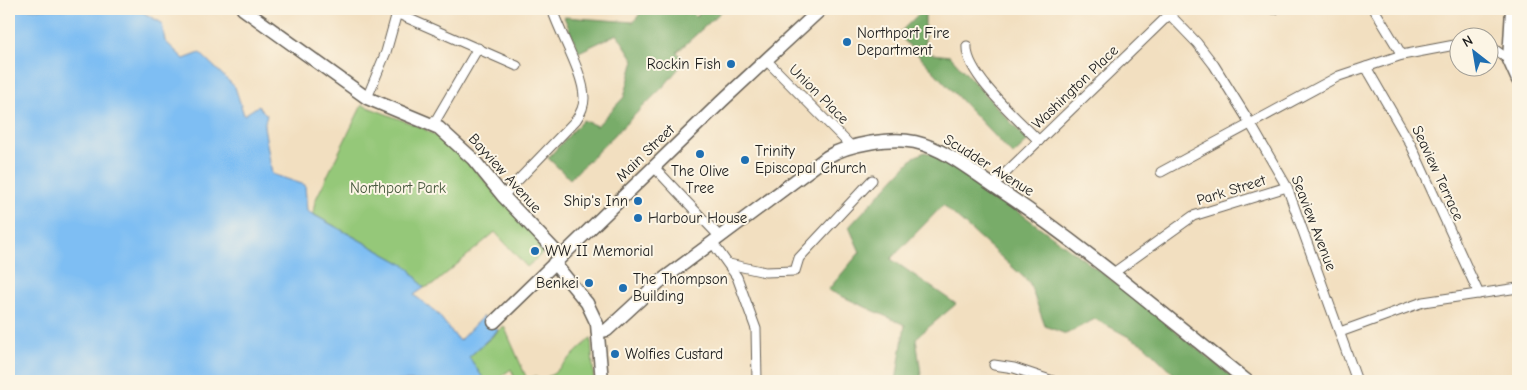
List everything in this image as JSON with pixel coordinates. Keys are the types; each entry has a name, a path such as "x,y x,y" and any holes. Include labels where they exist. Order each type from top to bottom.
{"main road":[{"name":"Bayview Avenue","path":"243,9 367,98 439,128 473,159 557,260 587,303 597,324 602,381"},
{"name":"Main Street","path":"494,322 821,9"},
{"path":"1512,9 1509,60 1518,80"},
{"name":"Scudder Avenue","path":"598,332 607,330 658,283 819,162 852,146 890,141 914,142 949,156 1028,209 1247,381"}],"street":[{"path":"503,196 576,120 582,110 584,98 582,83 552,9"},
{"path":"1374,9 1402,55"},
{"path":"367,98 386,52 397,11 517,66"},
{"name":"Seaview Avenue","path":"1172,11 1206,54 1250,123 1287,187 1357,381"},
{"name":"Washington Place","path":"993,185 1172,11"},
{"path":"967,46 966,52 969,59 989,90 1039,141"},
{"path":"1161,172 1339,76 1402,55 1450,46"},
{"path":"432,125 478,48"},
{"path":"1500,53 1509,60"},
{"name":"Union Place","path":"766,60 852,146"},
{"name":"Seaview Terrace","path":"1366,66 1411,145 1480,294"},
{"path":"654,167 715,239 737,277 756,329 757,381"},
{"path":"729,264 765,272 795,271 798,258 872,180"},
{"name":"Park Street","path":"1112,274 1193,216 1287,187"},
{"path":"1340,332 1424,302 1518,288"},
{"path":"994,365 1014,368 1053,381"}],"green space":[{"path":"643,9 689,9 696,17 704,9 724,9 677,52 684,62 664,86 570,179 548,158 583,120 597,126 624,97 634,60 617,34 579,52 564,17 634,22"},
{"path":"924,9 931,9 925,15 925,47 932,54 950,56 1028,141 1013,155 898,34"},
{"name":"Northport Park","path":"362,105 423,128 455,148 547,249 527,267 495,232 434,284 424,288 408,267 313,214 315,201"},
{"path":"925,152 948,160 1109,278 1237,381 1181,381 1144,345 1095,319 1066,334 1045,326 1029,282 943,205 891,259 956,304 916,338 922,381 896,381 905,325 828,290 860,252 849,227 914,157"},
{"path":"504,326 527,379 536,376 539,381 516,381 511,369 495,381 485,381 469,357"},
{"path":"591,338 594,381 539,381 553,374"}],"water":[{"path":"9,9 137,9 162,23 165,41 184,59 200,53 235,87 244,115 258,106 267,115 264,126 272,174 305,185 307,211 408,267 424,288 414,295 437,313 459,341 483,316 498,330 469,357 485,381 9,381"}],"place":[{"name":"Northport Fire Department","path":"847,42"},
{"name":"Rockin Fish","path":"731,64"},
{"name":"The Olive Tree","path":"700,154"},
{"name":"Trinity Episcopal Church","path":"745,160"},
{"name":"Ship's Inn","path":"638,201"},
{"name":"Harbour House","path":"638,218"},
{"name":"WW II Memorial","path":"535,251"},
{"name":"Benkei","path":"589,283"},
{"name":"The Thompson Building","path":"623,288"},
{"name":"Wolfies Custard","path":"615,354"}]}
